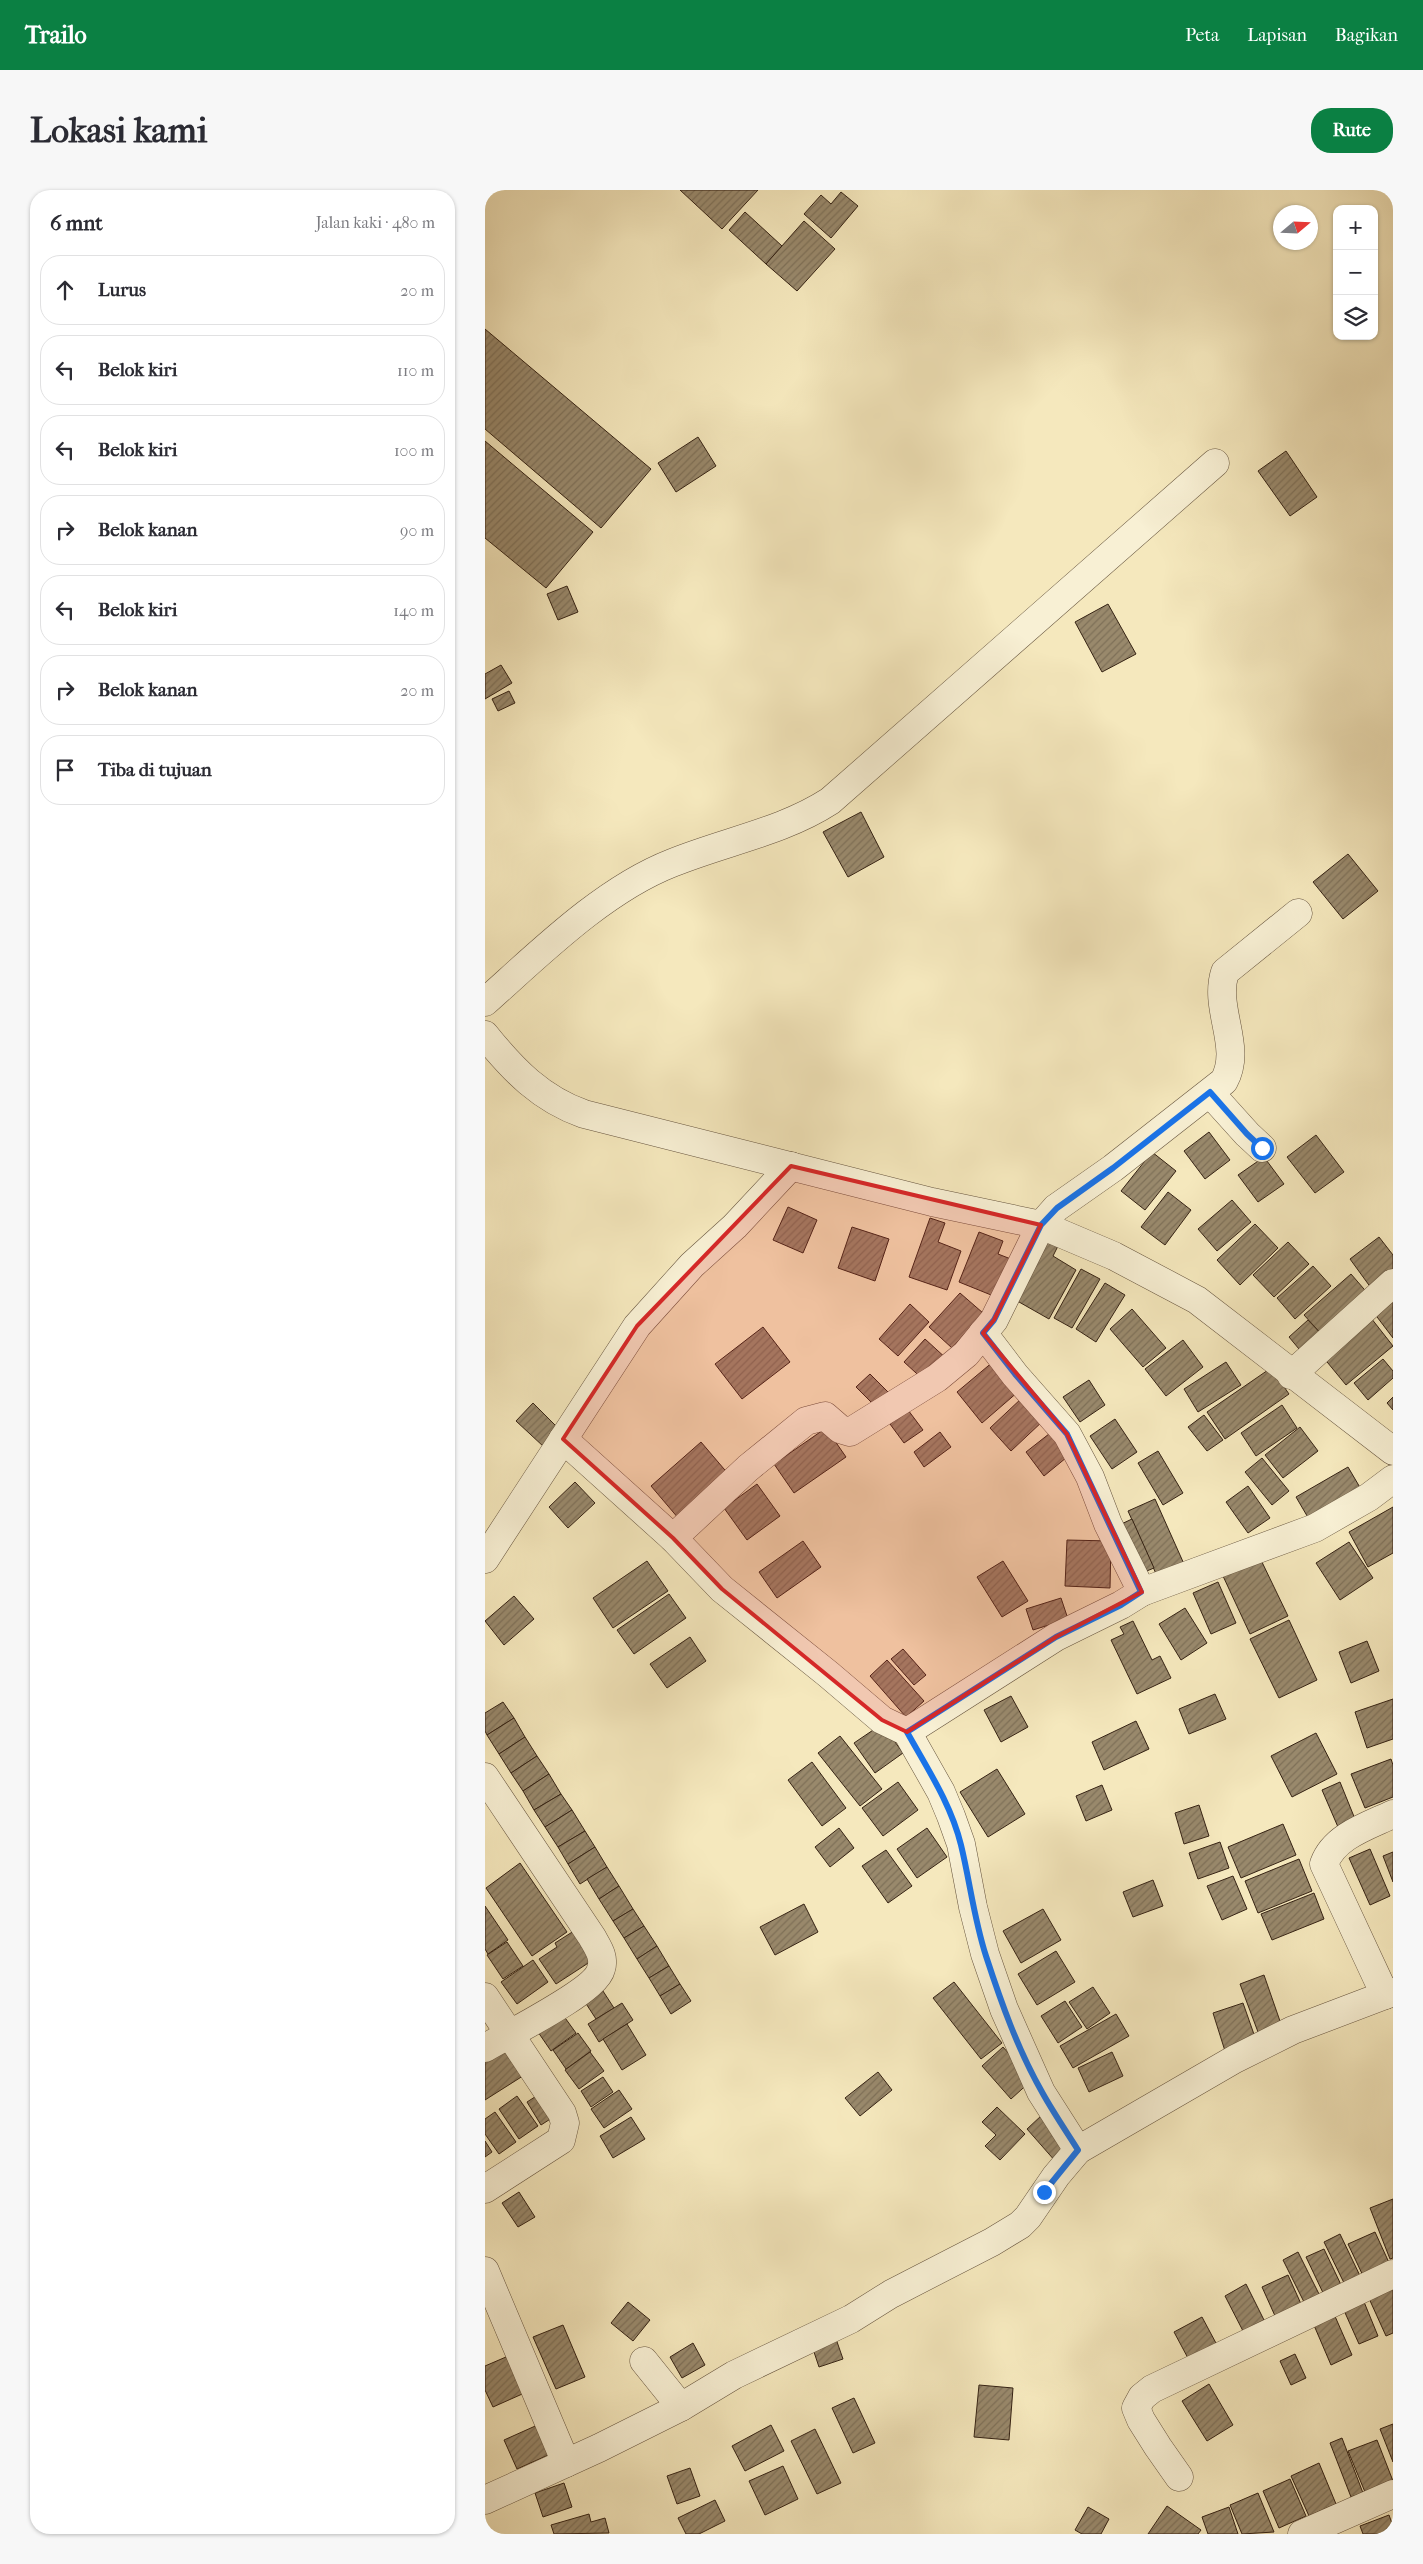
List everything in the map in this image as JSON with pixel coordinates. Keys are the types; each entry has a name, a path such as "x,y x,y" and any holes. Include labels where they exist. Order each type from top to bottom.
{"street":[{"path":"485,1002 564,931 626,888 671,863 791,823 830,801 1215,463"},
{"path":"673,1538 748,1468 806,1421 825,1416 845,1432 857,1429 937,1378 966,1354 994,1320 1041,1225 1068,1198 1113,1168 1224,1081 1231,1069 1232,1050 1220,987 1225,972 1298,913"},
{"path":"485,1036 496,1064 563,1107 584,1114 932,1202 1041,1225 1114,1256 1197,1300 1291,1375 1393,1451"},
{"path":"1210,1092 1262,1148"},
{"path":"485,1559 637,1326 692,1264 735,1226 791,1166"},
{"path":"1291,1375 1393,1282"},
{"path":"983,1333 1015,1374 1067,1434 1141,1592"},
{"path":"563,1439 673,1538 722,1589 882,1720 907,1732 941,1792 961,1844 985,1954 1007,2017 1041,2092 1078,2150"},
{"path":"907,1732 1056,1637 1121,1605 1141,1592 1315,1528 1369,1497 1393,1478"},
{"path":"485,1777 603,1956 601,1969 596,1980 571,1998 485,2048"},
{"path":"485,2500 681,2407 734,2375 851,2318 891,2294 1020,2225 1078,2150 1235,2059 1293,2030 1389,1994 1324,1864 1329,1851 1337,1843 1393,1814"},
{"path":"485,1996 562,2113 565,2123 561,2140 550,2149 485,2189"},
{"path":"485,2271 566,2463"},
{"path":"1179,2477 1141,2420 1136,2408 1142,2397 1152,2389 1393,2274"},
{"path":"644,2361 681,2407"},
{"path":"1302,2534 1393,2494"}],"highlighted area":[{"path":"791,1166 1041,1225 994,1320 983,1333 1067,1434 1142,1592 1056,1637 907,1732 882,1720 722,1589 673,1538 563,1439 637,1326"}],"building":[{"path":"680,190 758,190 722,229"},
{"path":"841,192 858,206 831,238 804,214 821,195 831,204"},
{"path":"745,212 782,246 766,264 729,230"},
{"path":"804,221 835,249 797,291 766,264"},
{"path":"485,329 651,469 601,528 485,429"},
{"path":"698,437 716,466 676,492 658,463"},
{"path":"485,441 593,532 546,588 485,538"},
{"path":"1286,451 1317,497 1290,516 1258,471"},
{"path":"567,586 578,612 558,620 547,594"},
{"path":"1108,604 1136,654 1102,672 1075,622"},
{"path":"501,665 512,683 485,699 485,674"},
{"path":"509,691 515,703 498,711 492,699"},
{"path":"861,812 884,857 848,877 823,832"},
{"path":"1348,854 1378,891 1343,919 1313,882"},
{"path":"1209,1132 1230,1160 1205,1179 1184,1151"},
{"path":"1316,1135 1344,1172 1315,1193 1287,1157"},
{"path":"1152,1152 1176,1171 1145,1210 1121,1191"},
{"path":"1264,1157 1284,1184 1258,1202 1238,1175"},
{"path":"1168,1192 1191,1210 1165,1245 1141,1227"},
{"path":"1232,1200 1251,1222 1217,1251 1198,1229"},
{"path":"788,1207 817,1220 803,1253 773,1240"},
{"path":"930,1218 945,1223 938,1242 961,1251 947,1290 909,1277"},
{"path":"1255,1224 1278,1248 1240,1285 1217,1260"},
{"path":"852,1227 889,1239 875,1281 838,1268"},
{"path":"979,1232 1003,1241 998,1254 1016,1261 1001,1299 959,1282"},
{"path":"1047,1237 1059,1244 1053,1256 1076,1270 1049,1319 1012,1298"},
{"path":"1379,1237 1393,1255 1393,1279 1374,1292 1350,1259"},
{"path":"1288,1242 1309,1264 1274,1297 1253,1275"},
{"path":"1313,1266 1331,1286 1295,1319 1277,1298"},
{"path":"1081,1269 1100,1279 1072,1328 1054,1318"},
{"path":"1351,1274 1370,1296 1324,1337 1304,1315"},
{"path":"1105,1283 1125,1295 1096,1342 1076,1329"},
{"path":"1393,1292 1393,1338 1371,1309"},
{"path":"960,1293 983,1313 952,1348 929,1327"},
{"path":"910,1304 929,1322 898,1356 879,1339"},
{"path":"1132,1309 1166,1348 1143,1367 1110,1329"},
{"path":"1371,1318 1393,1346 1346,1385 1323,1357"},
{"path":"1308,1320 1324,1337 1304,1355 1289,1337"},
{"path":"763,1327 790,1362 742,1399 715,1364"},
{"path":"925,1339 948,1360 927,1383 904,1362"},
{"path":"1183,1340 1203,1367 1166,1396 1145,1369"},
{"path":"1383,1359 1393,1371 1393,1378 1368,1400 1354,1383"},
{"path":"994,1361 1019,1391 982,1423 957,1392"},
{"path":"1226,1362 1241,1385 1198,1412 1184,1389"},
{"path":"1271,1368 1289,1394 1225,1439 1207,1412"},
{"path":"870,1374 889,1393 875,1406 856,1387"},
{"path":"1089,1380 1105,1405 1080,1422 1063,1397"},
{"path":"1023,1397 1044,1420 1011,1451 990,1428"},
{"path":"1393,1397 1393,1410 1387,1403"},
{"path":"533,1403 560,1430 544,1447 516,1421"},
{"path":"1282,1405 1297,1428 1256,1456 1241,1433"},
{"path":"908,1410 923,1430 904,1443 890,1424"},
{"path":"1204,1415 1223,1440 1207,1451 1188,1427"},
{"path":"1115,1419 1137,1452 1112,1469 1090,1436"},
{"path":"1300,1427 1318,1451 1283,1478 1265,1455"},
{"path":"826,1428 846,1457 794,1493 774,1464"},
{"path":"1054,1430 1072,1453 1044,1476 1026,1452"},
{"path":"940,1432 951,1447 924,1467 914,1452"},
{"path":"701,1442 730,1476 679,1519 651,1486"},
{"path":"1158,1451 1183,1493 1163,1505 1138,1463"},
{"path":"1262,1458 1289,1491 1272,1505 1245,1472"},
{"path":"1348,1467 1365,1496 1313,1526 1296,1497"},
{"path":"575,1482 595,1503 568,1528 549,1507"},
{"path":"757,1484 780,1516 747,1540 724,1508"},
{"path":"1248,1486 1270,1518 1248,1533 1226,1502"},
{"path":"1155,1499 1184,1564 1157,1576 1128,1511"},
{"path":"1393,1507 1393,1553 1368,1567 1349,1532"},
{"path":"1132,1519 1154,1568 1137,1575 1115,1527"},
{"path":"1067,1540 1111,1541 1110,1588 1065,1586"},
{"path":"803,1541 821,1567 777,1598 759,1572"},
{"path":"1349,1542 1373,1578 1340,1600 1316,1563"},
{"path":"1260,1558 1288,1616 1250,1634 1223,1576"},
{"path":"647,1561 668,1591 613,1628 593,1598"},
{"path":"1003,1561 1028,1601 1002,1617 977,1577"},
{"path":"1218,1582 1236,1623 1211,1634 1193,1593"},
{"path":"669,1594 686,1618 634,1654 617,1630"},
{"path":"514,1596 534,1619 504,1645 485,1621"},
{"path":"1061,1598 1068,1619 1033,1630 1026,1609"},
{"path":"1185,1608 1207,1643 1181,1660 1159,1624"},
{"path":"1289,1620 1317,1680 1279,1698 1250,1639"},
{"path":"1133,1621 1152,1660 1160,1656 1171,1678 1137,1694 1111,1640 1124,1634 1120,1627"},
{"path":"690,1637 706,1661 667,1688 650,1664"},
{"path":"1367,1641 1379,1671 1351,1683 1339,1652"},
{"path":"903,1649 926,1675 914,1685 891,1659"},
{"path":"887,1660 924,1701 906,1717 870,1676"},
{"path":"1215,1694 1226,1719 1189,1734 1179,1709"},
{"path":"1011,1696 1028,1727 1001,1742 984,1710"},
{"path":"1393,1699 1393,1739 1367,1748 1355,1712"},
{"path":"503,1702 514,1718 487,1735 485,1731 485,1713"},
{"path":"514,1718 525,1737 499,1754 487,1735"},
{"path":"1136,1721 1149,1749 1104,1770 1092,1742"},
{"path":"882,1724 903,1753 875,1773 854,1743"},
{"path":"1316,1733 1337,1774 1292,1797 1271,1756"},
{"path":"840,1736 882,1789 860,1806 818,1753"},
{"path":"525,1737 537,1756 511,1773 499,1754"},
{"path":"537,1756 549,1774 523,1791 511,1773"},
{"path":"1391,1759 1393,1765 1393,1797 1365,1808 1351,1774"},
{"path":"812,1762 846,1808 822,1826 788,1780"},
{"path":"997,1769 1025,1814 988,1837 960,1792"},
{"path":"549,1774 561,1794 534,1810 523,1791"},
{"path":"898,1782 918,1810 883,1836 862,1808"},
{"path":"1340,1782 1355,1819 1338,1827 1322,1790"},
{"path":"1102,1785 1112,1810 1086,1821 1076,1796"},
{"path":"561,1794 572,1810 545,1827 534,1810"},
{"path":"1199,1805 1209,1836 1184,1844 1175,1813"},
{"path":"572,1810 585,1831 558,1847 545,1827"},
{"path":"1283,1824 1296,1855 1241,1878 1228,1847"},
{"path":"839,1828 854,1848 830,1867 815,1847"},
{"path":"927,1828 947,1857 917,1878 897,1849"},
{"path":"585,1831 595,1847 568,1864 558,1847"},
{"path":"1220,1842 1229,1868 1198,1879 1189,1853"},
{"path":"595,1847 607,1867 580,1884 568,1864"},
{"path":"1370,1849 1390,1896 1370,1905 1349,1858"},
{"path":"886,1850 912,1886 888,1903 862,1866"},
{"path":"1393,1852 1393,1882 1383,1856"},
{"path":"1299,1859 1312,1891 1258,1913 1245,1881"},
{"path":"520,1863 567,1932 532,1956 486,1888"},
{"path":"607,1867 619,1886 599,1899 587,1879"},
{"path":"1233,1876 1247,1909 1222,1920 1207,1886"},
{"path":"1153,1880 1163,1906 1133,1917 1123,1892"},
{"path":"619,1886 633,1909 613,1921 599,1899"},
{"path":"1314,1893 1324,1919 1272,1940 1261,1914"},
{"path":"804,1904 818,1932 775,1955 760,1927"},
{"path":"485,1906 508,1940 488,1954 485,1949"},
{"path":"633,1909 644,1926 624,1938 613,1921"},
{"path":"1043,1909 1061,1940 1021,1963 1003,1931"},
{"path":"644,1926 657,1946 637,1959 624,1938"},
{"path":"577,1929 596,1958 556,1984 539,1959 557,1947 555,1943"},
{"path":"507,1942 523,1966 503,1979 487,1955"},
{"path":"657,1946 669,1966 649,1978 637,1959"},
{"path":"1056,1951 1075,1982 1037,2005 1018,1974"},
{"path":"533,1960 548,1982 517,2004 501,1982"},
{"path":"669,1966 680,1984 660,1996 649,1978"},
{"path":"1264,1975 1281,2024 1258,2032 1240,1984"},
{"path":"954,1982 1002,2043 981,2059 933,1998"},
{"path":"680,1984 691,2001 671,2014 660,1996"},
{"path":"1093,1987 1110,2013 1087,2029 1069,2002"},
{"path":"601,1988 614,2008 596,2019 583,1999"},
{"path":"1065,2001 1082,2027 1058,2043 1041,2016"},
{"path":"622,2003 633,2020 599,2042 588,2024"},
{"path":"1243,2003 1256,2040 1225,2051 1213,2013"},
{"path":"1116,2014 1129,2036 1073,2068 1060,2046"},
{"path":"563,2015 576,2033 551,2051 538,2032"},
{"path":"627,2024 646,2055 622,2070 603,2039"},
{"path":"578,2033 591,2051 566,2069 553,2050"},
{"path":"508,2046 526,2074 485,2100 485,2060"},
{"path":"1003,2047 1032,2080 1011,2099 982,2066"},
{"path":"590,2052 604,2071 579,2089 565,2070"},
{"path":"1112,2052 1123,2076 1089,2092 1078,2068"},
{"path":"878,2072 892,2090 860,2116 845,2098"},
{"path":"603,2077 613,2092 591,2107 581,2091"},
{"path":"619,2090 632,2109 604,2128 591,2109"},
{"path":"541,2093 555,2116 541,2125 527,2102"},
{"path":"517,2096 538,2126 519,2139 499,2109"},
{"path":"997,2107 1025,2134 1000,2160 985,2146 996,2135 982,2122"},
{"path":"495,2112 516,2142 499,2154 485,2134 485,2119"},
{"path":"1042,2115 1071,2148 1056,2162 1027,2129"},
{"path":"631,2117 645,2139 613,2158 600,2136"},
{"path":"485,2141 492,2152 485,2157"},
{"path":"519,2192 535,2217 518,2227 502,2203"},
{"path":"1393,2199 1393,2258 1390,2259 1370,2208"},
{"path":"1375,2232 1391,2267 1365,2280 1348,2244"},
{"path":"1340,2234 1362,2280 1346,2287 1324,2242"},
{"path":"1324,2249 1343,2289 1325,2297 1306,2257"},
{"path":"1298,2252 1321,2298 1306,2306 1283,2260"},
{"path":"1288,2275 1306,2315 1280,2327 1262,2287"},
{"path":"1390,2283 1393,2289 1393,2333 1386,2336 1367,2294"},
{"path":"1246,2284 1264,2320 1243,2331 1225,2296"},
{"path":"1362,2297 1378,2336 1359,2344 1342,2306"},
{"path":"628,2302 650,2320 633,2341 611,2323"},
{"path":"1334,2314 1352,2355 1331,2365 1313,2323"},
{"path":"1202,2317 1217,2345 1189,2360 1174,2332"},
{"path":"563,2325 585,2377 556,2389 533,2337"},
{"path":"835,2336 843,2359 819,2367 811,2343"},
{"path":"693,2343 705,2365 682,2378 670,2357"},
{"path":"513,2354 529,2391 493,2407 485,2390 485,2366"},
{"path":"1295,2354 1306,2378 1291,2385 1280,2361"},
{"path":"1209,2384 1233,2425 1207,2441 1182,2401"},
{"path":"979,2385 1013,2388 1009,2440 974,2437"},
{"path":"854,2398 875,2443 853,2453 832,2408"},
{"path":"542,2423 555,2452 517,2469 504,2440"},
{"path":"1393,2424 1393,2462 1380,2429"},
{"path":"771,2425 784,2451 745,2471 732,2446"},
{"path":"815,2429 841,2483 817,2494 791,2441"},
{"path":"1342,2438 1363,2493 1351,2497 1330,2443"},
{"path":"1377,2440 1393,2481 1365,2492 1348,2451"},
{"path":"1319,2463 1336,2504 1309,2516 1291,2476"},
{"path":"783,2466 798,2499 765,2515 749,2481"},
{"path":"690,2468 700,2496 677,2504 667,2476"},
{"path":"1290,2479 1306,2516 1279,2528 1263,2491"},
{"path":"564,2483 572,2507 543,2517 535,2493"},
{"path":"1258,2493 1274,2532 1242,2534 1230,2505"},
{"path":"715,2500 725,2521 699,2534 686,2534 678,2518"},
{"path":"1167,2506 1201,2530 1198,2534 1148,2534"},
{"path":"1088,2507 1109,2519 1101,2534 1082,2534 1075,2530"},
{"path":"1229,2507 1238,2534 1208,2534 1202,2517"},
{"path":"589,2514 591,2522 605,2518 609,2533 554,2534 551,2525"},
{"path":"1389,2515 1393,2526 1393,2534 1363,2534 1360,2526"}],"route":[{"path":"1044,2192 1078,2150 1041,2092 1004,2009 985,1954 961,1844 941,1792 907,1732 1004,1672 1056,1637 1121,1605 1141,1592 1108,1524 1089,1477 1067,1434 1037,1397 1015,1374 983,1333 994,1320 1041,1225 1057,1208 1068,1198 1113,1168 1210,1092 1262,1148"}]}
